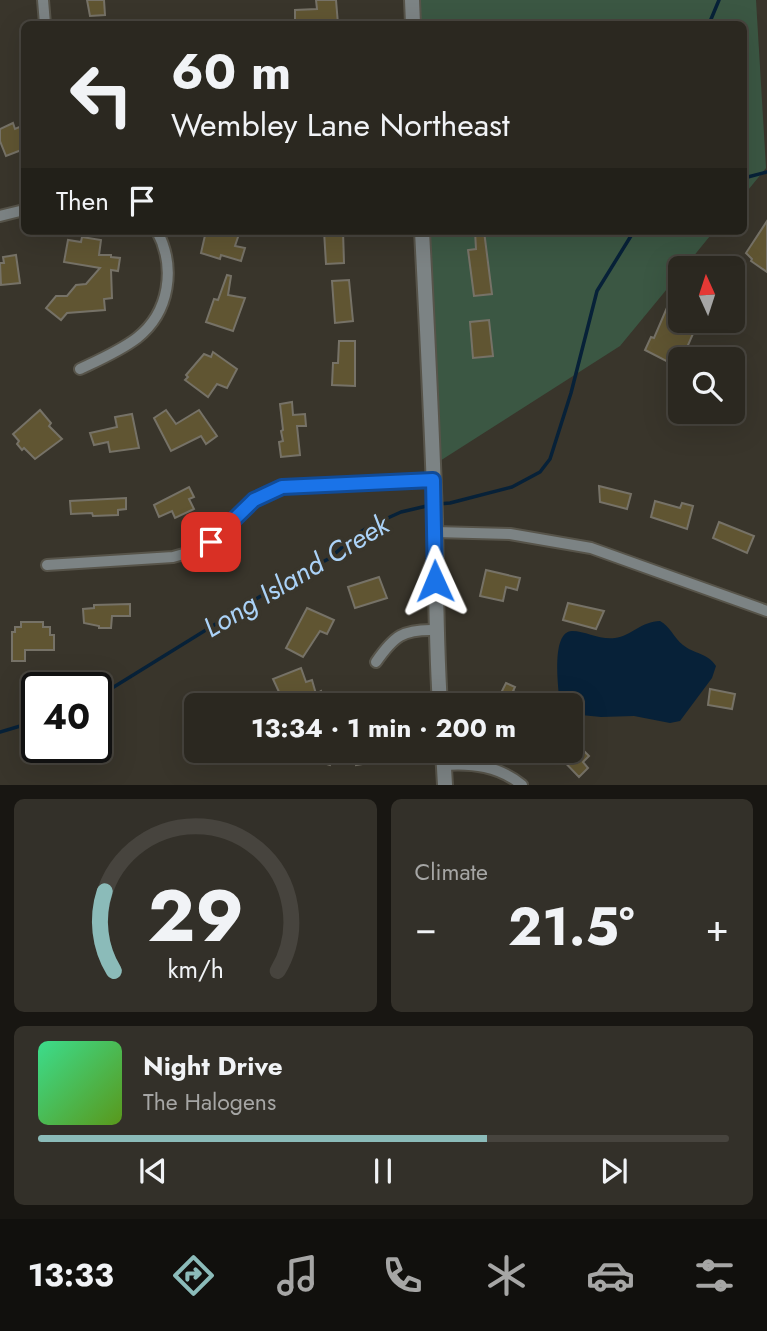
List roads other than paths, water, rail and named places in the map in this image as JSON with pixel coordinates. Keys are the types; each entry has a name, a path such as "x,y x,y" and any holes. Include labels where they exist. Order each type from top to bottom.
{"street":[{"path":"43,0 45,21"},
{"path":"412,0 413,21"},
{"path":"0,216 21,211"},
{"path":"80,369 125,347 155,318 165,296 169,269 159,235"},
{"path":"422,235 439,693"},
{"path":"47,565 173,557 190,553 211,542 254,500 282,487 433,480"},
{"path":"435,526 510,534 591,548 767,611"},
{"path":"376,662 391,640 416,629 435,630"},
{"path":"443,763 445,785"},
{"path":"460,763 500,772 522,785"}],"water":[{"path":"660,621 683,645 709,658 716,666 712,678 680,721 670,723 634,716 583,715 583,693 559,693 558,651 565,634 577,631 615,638"}],"waterway":[{"path":"710,21 719,0"},
{"name":"Long Island Creek","path":"747,177 767,172"},
{"name":"Long Island Creek","path":"438,504 512,487 540,472 550,459 571,393 597,291 632,235"},
{"name":"Long Island Creek","path":"112,688 264,594 330,558 370,526 401,512 431,505"},
{"name":"Long Island Creek","path":"0,732 21,726"}]}
